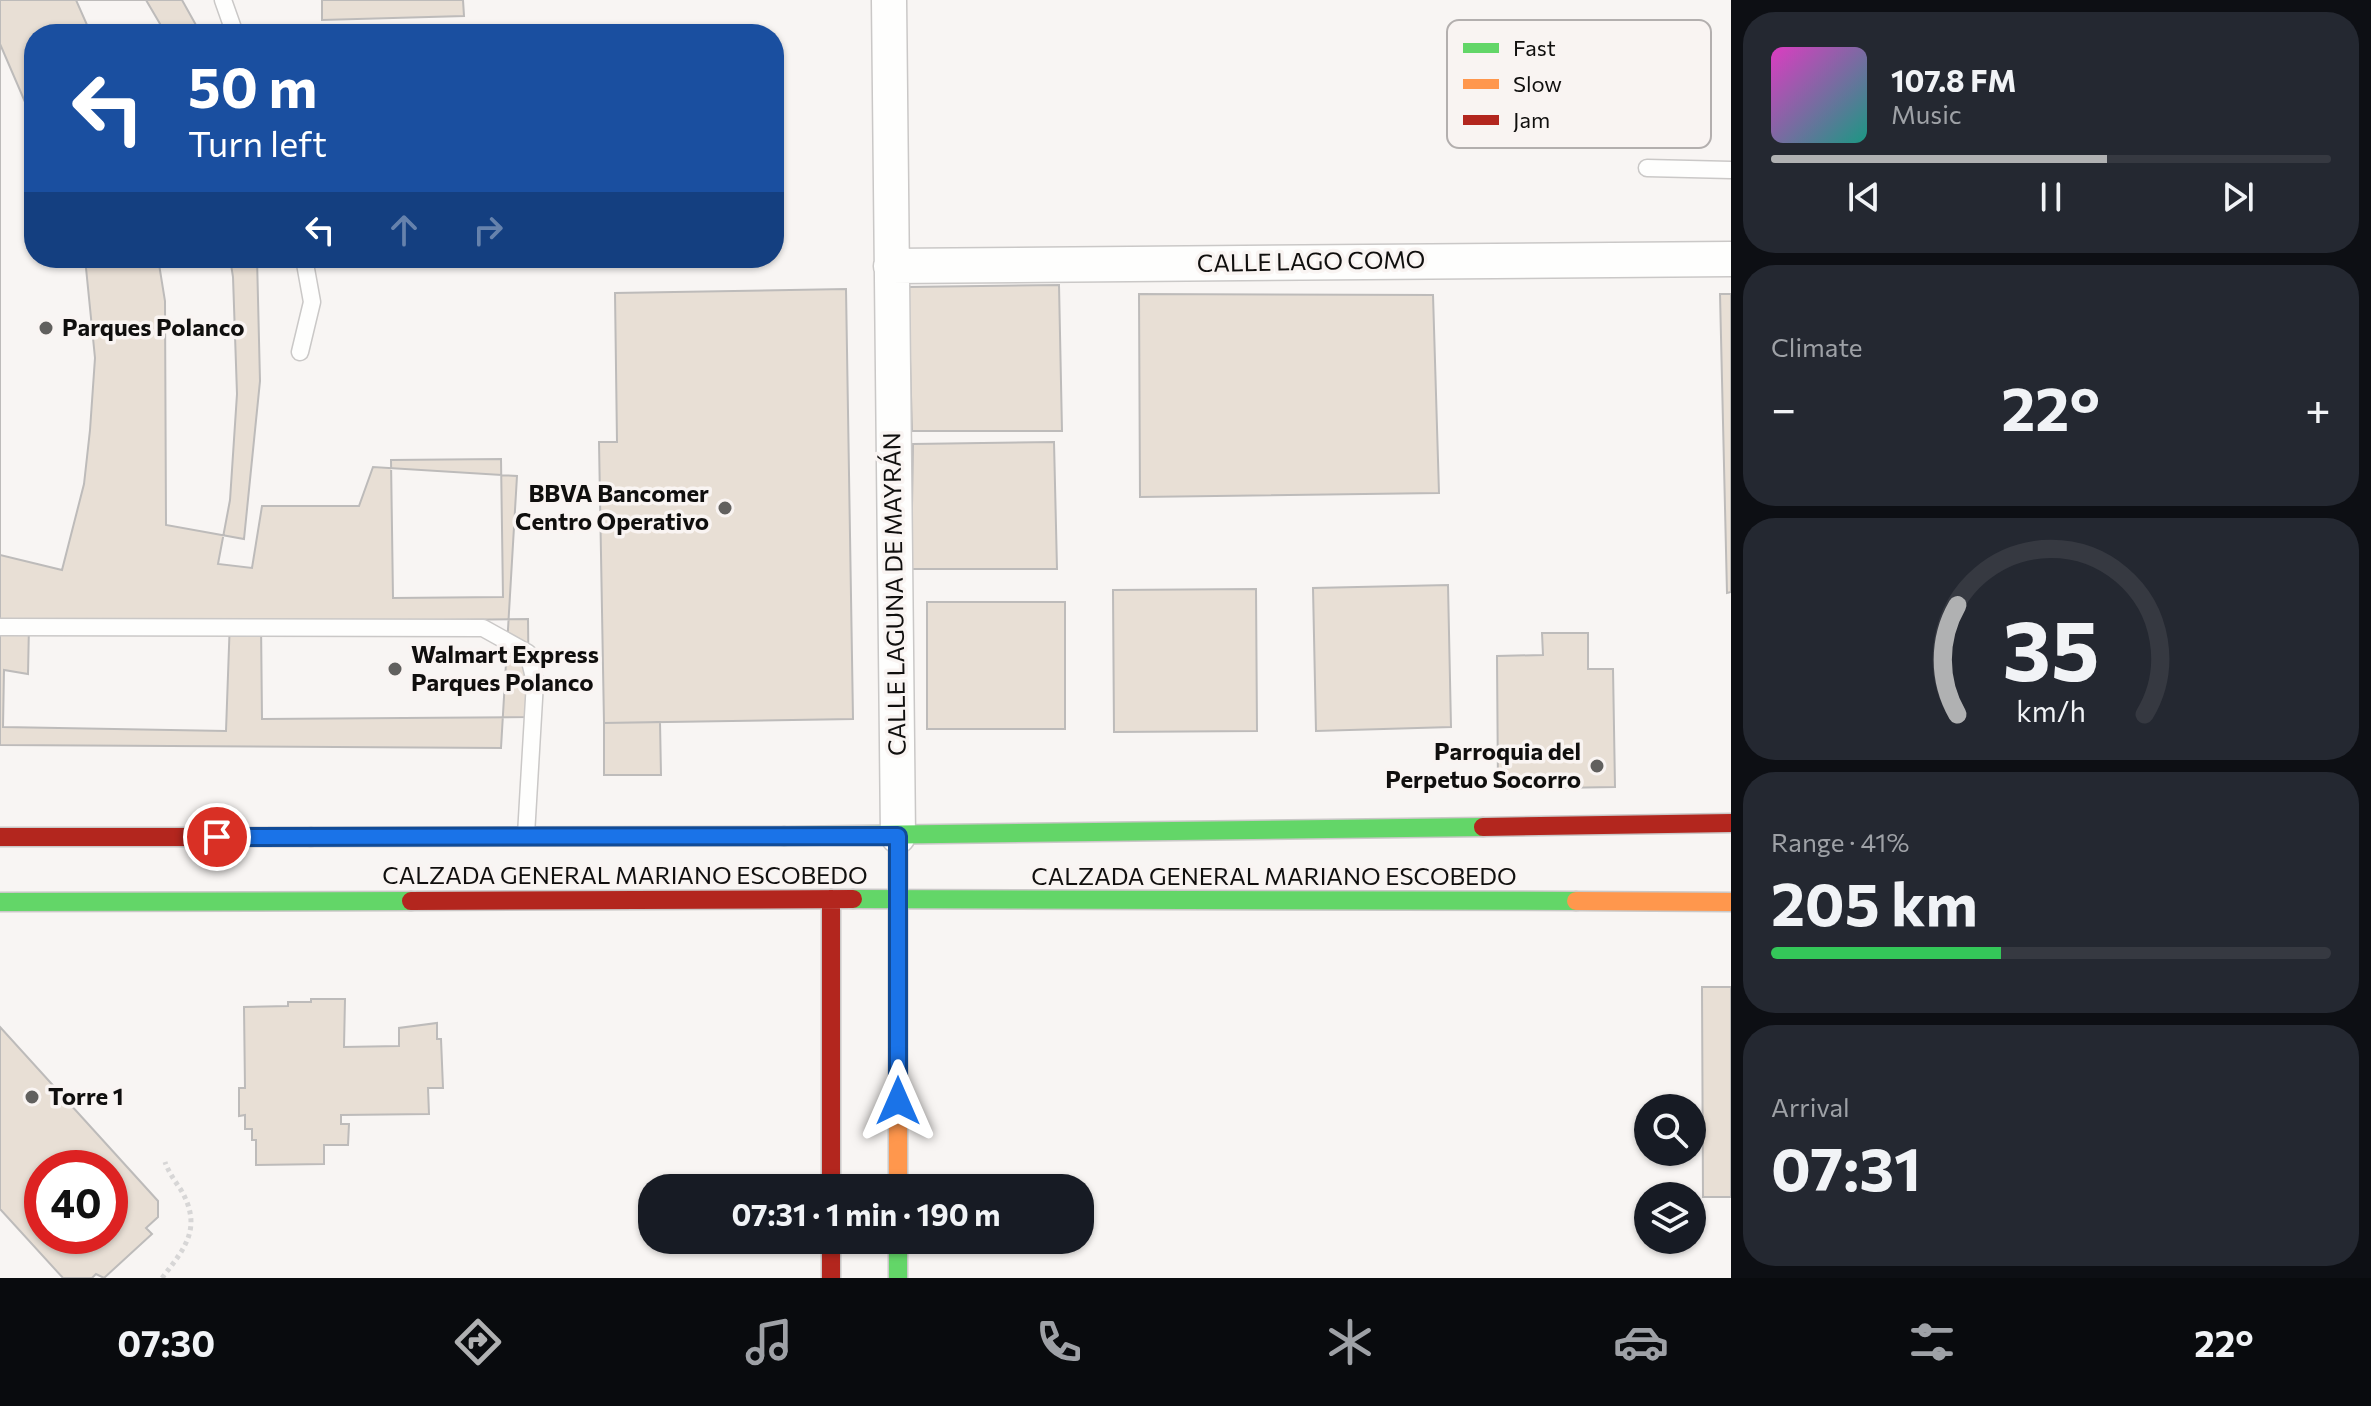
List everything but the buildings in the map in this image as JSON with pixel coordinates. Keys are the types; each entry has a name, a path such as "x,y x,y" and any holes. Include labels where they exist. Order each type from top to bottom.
{"main road":[{"name":"CALZADA GENERAL MARIANO ESCOBEDO","path":"0,837 898,836 1731,823"},
{"name":"CALLE LAGUNA DE MAYRÁN","path":"898,836 898,1174"},
{"path":"831,899 831,1174"},
{"name":"CALZADA GENERAL MARIANO ESCOBEDO","path":"0,902 898,899 1731,902"},
{"path":"831,1254 831,1278"},
{"path":"898,1254 898,1278"}],"street":[{"name":"CALLE LAGUNA DE MAYRÁN","path":"889,0 898,836"},
{"name":"CALLE LAGO COMO","path":"891,266 1731,259"}],"lane":[{"path":"223,0 231,24"},
{"path":"1647,168 1731,170"},
{"path":"300,352 312,302 306,268"},
{"path":"0,627 483,628 528,653 535,682 526,837"}],"path":[{"path":"162,1278 186,1247 191,1217 182,1192 165,1162"}],"traffic: fast":[{"path":"784,836 1483,827"},
{"path":"853,899 1576,901"},
{"path":"0,902 411,901"},
{"path":"898,1254 898,1278"}],"traffic: slow":[{"path":"311,837 784,836"},
{"path":"898,836 898,1174"},
{"path":"1576,901 1731,902"}],"traffic: jam":[{"path":"1483,827 1731,823"},
{"path":"0,837 311,837"},
{"path":"831,899 831,1174"},
{"path":"411,901 853,899"},
{"path":"831,1254 831,1278"}],"place":[{"name":"Parques Polanco","path":"46,328"},
{"name":"BBVA Bancomer Centro Operativo","path":"725,508"},
{"name":"Walmart Express Parques Polanco","path":"395,669"},
{"name":"Parroquia del Perpetuo Socorro","path":"1597,766"},
{"name":"Torre 1","path":"32,1097"}],"route":[{"path":"217,837 898,836 898,1101"}]}
